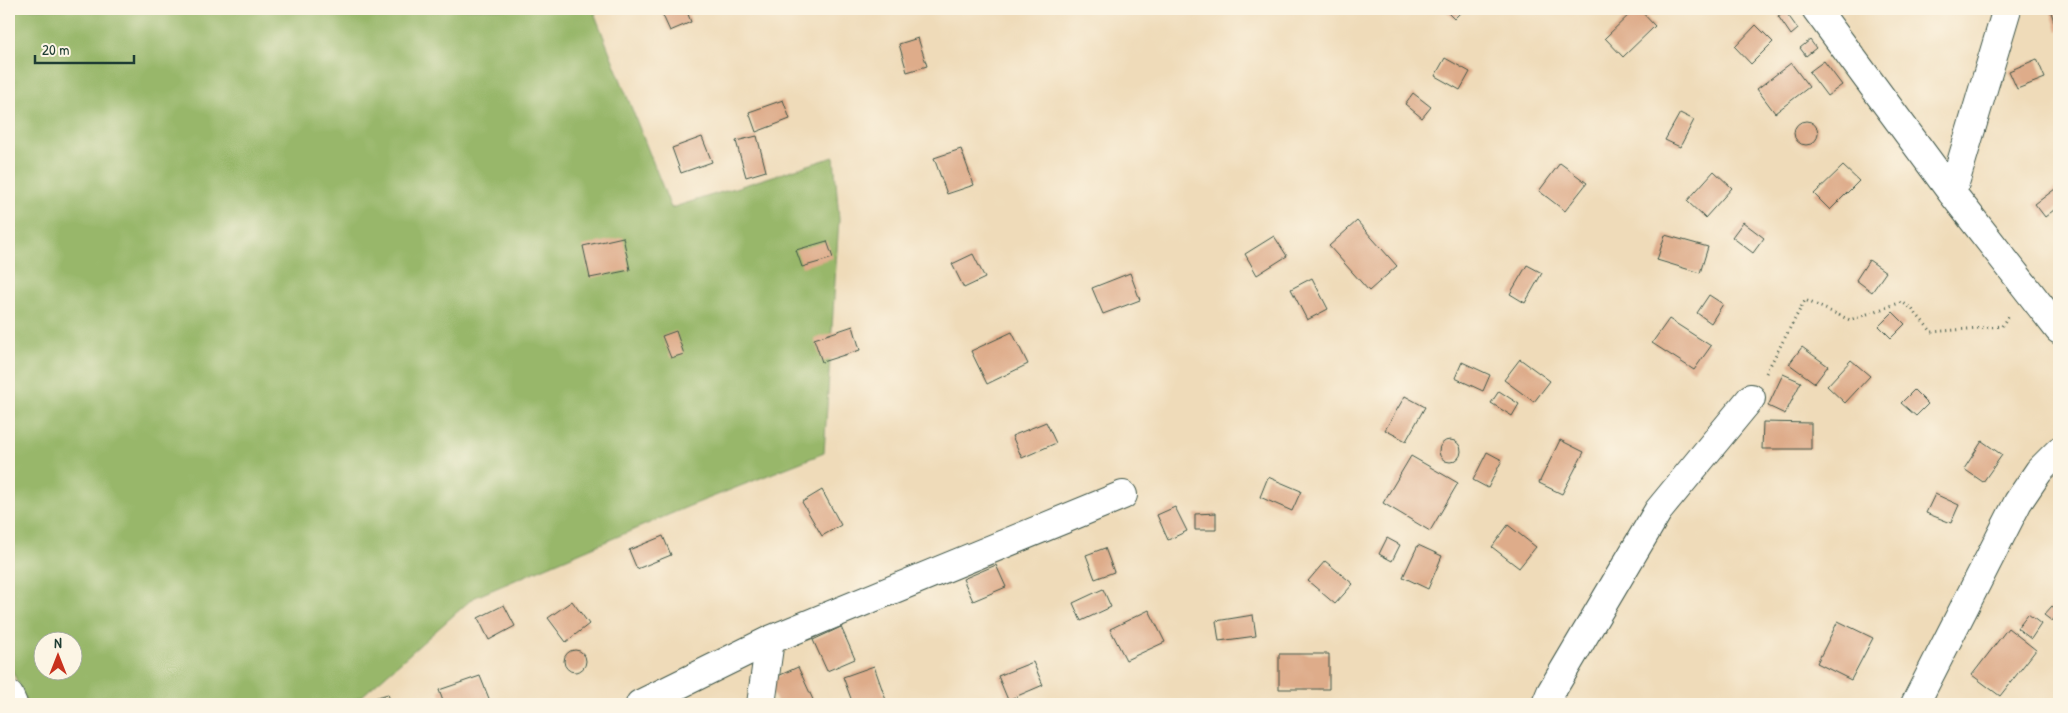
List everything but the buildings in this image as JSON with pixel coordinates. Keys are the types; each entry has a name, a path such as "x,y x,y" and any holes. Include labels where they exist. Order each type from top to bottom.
{"street":[{"path":"1816,9 1952,193 2026,285 2059,330"},
{"path":"1952,193 2007,9"},
{"path":"1546,704 1551,692 1658,511 1751,398"},
{"path":"1914,704 2018,502 2039,471 2059,452"},
{"path":"640,704 770,640 1123,495"},
{"path":"761,704 770,640"},
{"path":"9,695 13,704"}],"path":[{"path":"1751,398 1777,355 1806,300 1850,320 1902,302 1911,308 1932,332 2002,326 2026,285"}],"green space":[{"path":"9,9 597,9 595,15 671,208 834,157 839,219 824,453 687,507 473,598 362,696 343,704 27,704 9,663"}]}
